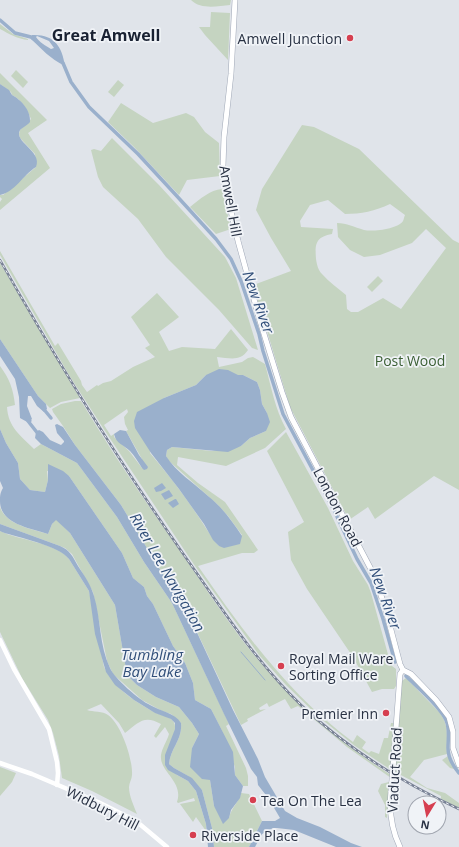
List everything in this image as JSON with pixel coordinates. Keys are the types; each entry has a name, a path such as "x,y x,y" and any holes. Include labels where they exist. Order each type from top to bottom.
{"main road":[{"name":"Amwell Hill","path":"235,0 231,74 224,137 224,181 238,241 260,321 270,350"},
{"name":"London Road","path":"270,350 282,392 295,425 376,580 403,670"},
{"path":"0,640 14,669 49,729 57,762 57,785"},
{"path":"403,670 411,674 445,710 449,717 453,732 453,748 459,765"},
{"name":"Viaduct Road","path":"400,847 391,823 390,807 400,674 403,670"},
{"name":"Widbury Hill","path":"0,763 98,802 132,819 167,847"}],"green space":[{"path":"191,0 231,0 230,5 210,7 200,5"},
{"path":"211,12 230,13 228,60 199,27 210,27"},
{"path":"0,24 13,34 28,40 17,37 0,29"},
{"path":"16,70 28,82 23,88 11,76"},
{"path":"0,73 47,120 28,133 50,168 0,210 0,202 2,199 0,195 3,195 36,167 35,154 20,138 19,134 20,130 31,119 26,108 21,102 0,84"},
{"path":"118,80 124,85 114,97 108,92"},
{"path":"121,103 153,123 186,113 194,117 205,132 219,143 220,176 187,180 179,195 134,147 108,122"},
{"name":"Post Wood","path":"302,125 314,127 359,149 453,240 459,243 459,490 434,476 375,519 368,507 349,520 290,407 253,285 291,271 256,210 262,189","holes":["328,200 345,214 368,212 390,204 405,215 400,224 391,228 379,230 368,231 347,224 337,223 338,237 350,250 364,257 380,255 412,243 426,229 446,248 401,309 383,298 358,312 351,312 347,309 346,295 320,271 316,259 317,242 322,237 332,234 333,229 301,227 300,221 310,205"]},
{"path":"112,138 159,185 225,257 236,278 258,350 252,348 219,310 166,257 138,219 103,187 98,177 91,150 94,149 101,151"},
{"path":"222,189 231,229 216,234 190,207 209,193"},
{"path":"0,251 55,346 58,343 87,392 97,385 98,386 111,381 133,367 155,357 145,348 150,345 131,317 157,293 179,317 159,332 169,351 182,347 215,349 231,329 248,350 245,354 238,358 217,357 219,367 242,362 253,357 265,364 276,405 286,429 265,448 226,466 178,457 177,465 198,483 225,502 258,550 254,553 242,553 198,566 250,638 287,682 330,723 353,742 357,735 366,742 362,748 369,753 371,751 379,754 384,738 388,738 391,723 394,723 391,770 355,746 320,718 286,685 259,655 195,566 105,431 69,375 0,255","holes":["206,375 243,375 257,382 262,404 267,413 266,431 250,438 241,446 212,451 172,447 167,450 166,456 169,461 217,504 242,535 219,546 180,490 150,453 164,398 196,385","127,409 128,412 124,417 128,430 126,431 142,459 142,468 129,451 114,437 114,434 111,436 104,425"]},
{"path":"0,263 80,398 61,402 50,408 38,396 0,339"},
{"path":"378,276 383,281 372,292 367,287"},
{"path":"0,366 9,380 13,394 15,405 7,407 10,420 16,431 34,449 41,444 77,463 117,517 144,562 172,603 229,724 226,726 246,768 248,786 243,786 235,775 235,767 222,731 211,709 195,700 193,683 185,663 173,646 153,604 147,596 144,587 133,578 122,553 69,476 47,471 48,480 45,492 30,490 20,479 18,463 6,443 0,429"},
{"path":"81,401 153,512 225,616 263,666 316,720 360,754 391,775 391,778 347,747 298,706 291,709 285,699 269,707 267,703 259,708 260,710 266,709 247,719 248,721 241,725 180,596 162,573 121,505 75,445 53,412 52,409 61,404"},
{"path":"286,432 328,508 353,561 368,585 389,658 392,666 396,669 396,686 394,689 382,689 372,692 353,657 307,589 291,560 288,532 304,522 267,451"},
{"path":"0,507 8,518 27,528 48,534 56,519 70,533 115,605 127,675 137,685 156,697 179,707 199,734 192,748 210,780 214,806 229,818 231,811 241,793 249,794 262,821 249,847 214,847 212,828 202,790 188,776 169,764 180,734 181,723 171,714 162,711 142,700 113,674 107,661 93,592 72,554 65,548 0,524"},
{"path":"0,531 47,545 56,549 69,559 89,591 104,667 108,675 125,693 154,712 169,718 174,723 175,730 165,760 177,775 188,781 196,791 206,824 206,831 196,817 193,822 180,804 195,801 194,798 178,803 177,802 177,788 161,761 161,755 169,734 165,727 156,738 154,736 161,724 155,721 142,721 125,733 119,723 101,704 87,710 108,715 122,734 132,768 132,778 129,790 137,814 92,791 62,778 59,756 48,720 22,678 0,632"},
{"path":"406,678 440,713 445,723 447,733 447,754 424,760 410,777 427,788 445,793 459,803 459,808 447,802 447,795 439,795 395,772 402,681"},
{"path":"448,756 454,769 450,768 442,760"},
{"path":"0,767 16,773 12,782 0,796"},
{"path":"389,782 387,818 385,817 385,805 378,791 381,784"}],"water":[{"path":"32,35 40,35 51,39 59,47 65,66 50,57 31,39","holes":["37,36 49,41 54,48 51,49 47,47 36,37"]},
{"path":"0,84 9,90 12,95 22,103 29,113 30,122 20,130 19,134 24,143 32,151 37,161 36,167 31,170 15,187 0,195"},
{"path":"0,339 38,396 46,404 47,409 44,412 37,406 31,396 28,396 27,406 32,419 29,423 20,418 19,397 15,379 0,356"},
{"path":"219,369 228,370 238,375 243,375 257,382 262,404 270,422 266,431 250,438 241,446 228,452 172,447 167,450 166,456 180,472 218,505 242,536 240,544 224,548 219,546 213,540 204,524 151,453 135,428 134,421 137,412 164,398 196,385 206,375"},
{"path":"57,424 63,427 121,505 162,573 180,596 233,710 258,759 265,777 285,811 297,818 362,847 336,847 294,830 273,828 262,834 255,847 249,847 262,821 275,821 280,818 270,801 268,801 269,799 258,785 257,777 251,769 224,714 172,603 144,562 117,517 77,463 41,444 35,438 36,432 39,430 43,432 50,440 61,445 64,441 57,433 55,425"},
{"name":"Tumbling Bay Lake","path":"0,429 6,443 18,463 20,479 30,490 45,492 48,480 48,464 63,471 69,476 122,553 133,578 144,587 147,596 153,604 173,646 185,663 193,683 195,700 211,709 233,752 235,775 243,786 240,798 231,810 229,818 223,824 214,806 210,780 202,779 190,767 192,748 199,734 179,707 156,697 137,685 127,675 115,605 70,533 56,520 52,524 48,534 25,527 10,520 1,509 0,496 3,488 0,481"},
{"path":"120,430 126,431 139,455 148,467 147,469 144,470 132,453 116,440 114,434"},
{"path":"162,483 166,488 156,492 154,488"},
{"path":"169,490 173,496 165,500 161,494"},
{"path":"175,499 179,504 173,508 168,503"},
{"path":"0,524 60,546 69,552 73,557 93,592 106,659 112,672 140,699 171,714 181,723 180,734 169,764 192,778 202,790 212,828 214,847 208,847 206,824 196,791 188,781 168,770 165,765 165,755 175,729 175,723 171,719 155,713 134,700 115,685 106,672 95,634 89,591 69,559 64,554 38,542 0,531"}],"waterway":[{"name":"New River","path":"0,20 15,33 34,39"},
{"name":"New River","path":"63,63 71,82 89,107 138,154 216,239 231,259 241,281 259,334 283,414 332,506 357,559 371,583 395,662"},
{"name":"River Lee Navigation","path":"42,407 51,418"},
{"path":"28,421 39,435"},
{"path":"241,652 265,680"},
{"name":"New River","path":"406,676 434,703 446,720 449,755 459,773"}],"railway":[{"path":"0,260 66,373 135,483 225,614 284,688 319,721 356,750 416,788 459,809"}],"place":[{"name":"Amwell Junction","path":"350,38"},
{"name":"Royal Mail Ware Sorting Office","path":"281,666"},
{"name":"Premier Inn","path":"386,713"},
{"name":"Tea On The Lea","path":"253,800"},
{"name":"Riverside Place","path":"193,835"}],"district":[{"name":"Great Amwell","path":"106,35"}]}
